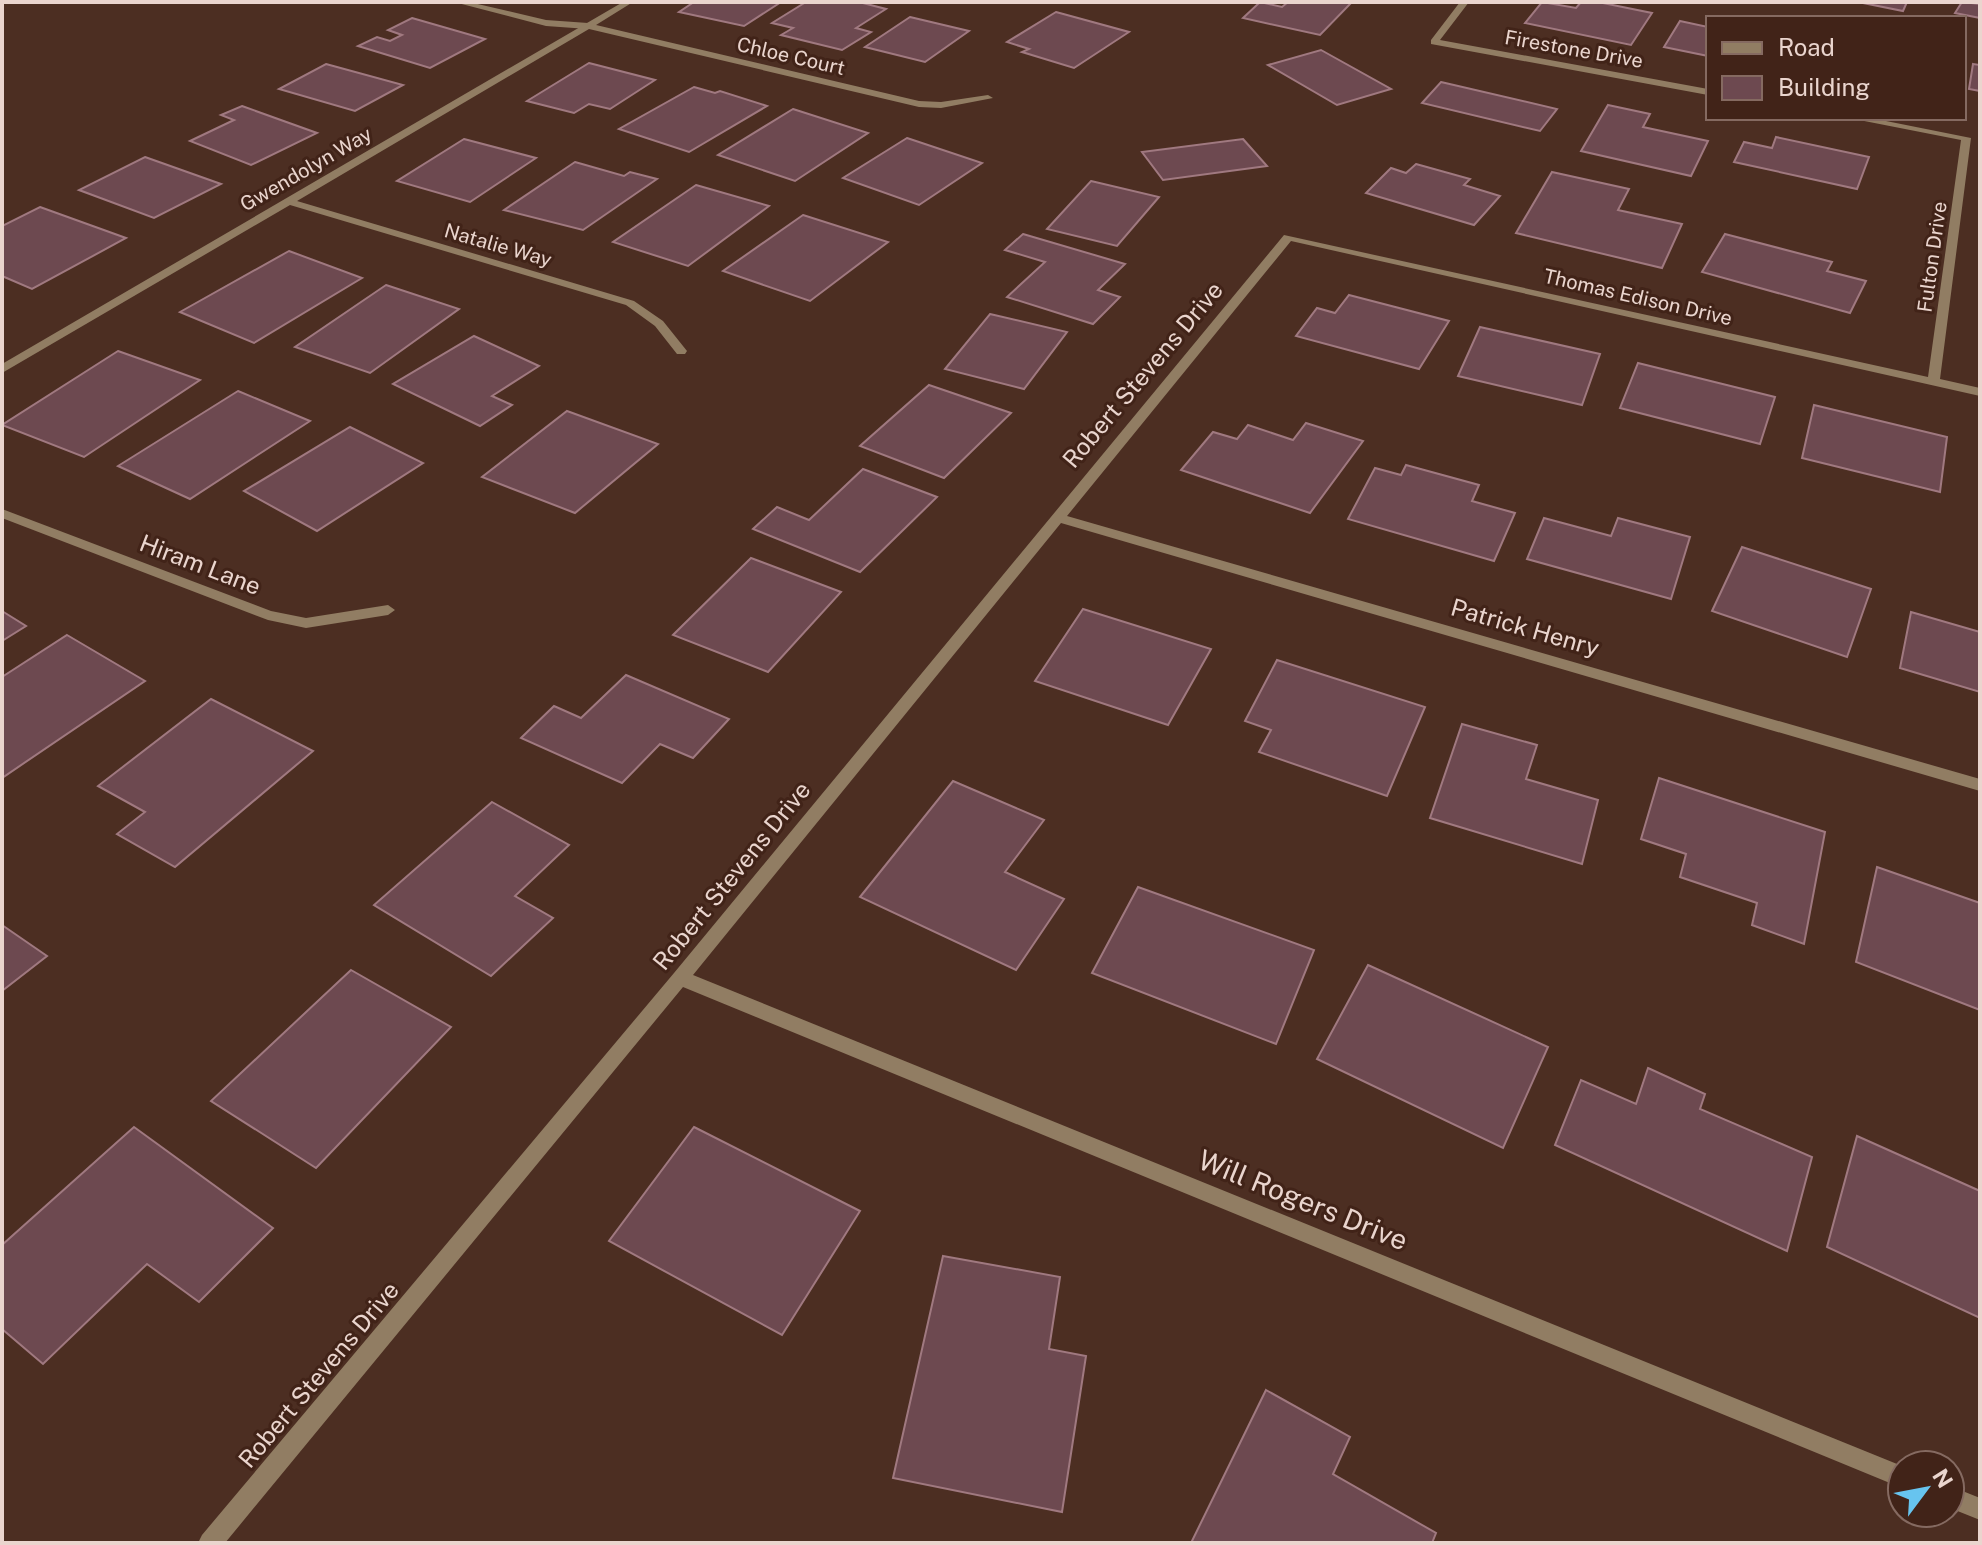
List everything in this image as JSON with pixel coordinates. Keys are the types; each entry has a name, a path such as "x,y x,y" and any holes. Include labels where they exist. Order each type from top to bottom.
{"street":[{"name":"Chloe Court","path":"458,2 546,23 588,26 919,104 941,105 988,98"},
{"name":"Gwendolyn Way","path":"2,369 629,2"},
{"name":"Firestone Drive","path":"1465,2 1434,42 1706,92"},
{"name":"Fulton Drive","path":"1865,120 1966,138 1934,381"},
{"name":"Natalie Way","path":"287,201 630,303 654,317 671,333 681,351"},
{"name":"Thomas Edison Drive","path":"1288,237 1980,392"},
{"name":"Robert Stevens Drive","path":"210,1543 680,978 1288,237"},
{"name":"Hiram Lane","path":"2,513 268,615 306,623 388,610"},
{"name":"Patrick Henry","path":"1056,517 1980,785"},
{"name":"Will Rogers Drive","path":"680,978 1886,1470"}],"building":[{"path":"694,2 781,2 744,26 679,12"},
{"path":"806,2 859,2 886,9 856,28 871,32 842,50 781,35 793,28 772,23"},
{"path":"1260,2 1282,7 1288,2 1352,2 1320,35 1243,18"},
{"path":"1542,2 1576,8 1581,2 1598,2 1652,13 1631,45 1525,23"},
{"path":"1858,2 1907,2 1903,11"},
{"path":"1962,2 1980,4 1980,18 1955,13"},
{"path":"1056,12 1129,32 1074,68 1022,52 1029,49 1007,42"},
{"path":"910,17 969,31 925,62 865,47"},
{"path":"412,18 485,39 430,68 358,46 377,37 390,41 402,35 388,30"},
{"path":"1680,21 1706,27 1706,56 1664,47"},
{"path":"1321,50 1391,89 1337,105 1268,65"},
{"path":"589,63 655,80 610,109 589,104 574,113 527,101"},
{"path":"326,64 403,85 355,111 279,89"},
{"path":"1973,64 1980,65 1980,91 1969,89"},
{"path":"1441,82 1557,109 1540,131 1422,103"},
{"path":"694,87 715,93 720,91 767,106 689,152 619,129"},
{"path":"1608,105 1650,114 1643,127 1708,141 1691,176 1581,151"},
{"path":"242,106 317,133 251,165 190,141 234,120 221,115"},
{"path":"793,109 868,133 795,181 718,155"},
{"path":"1776,137 1869,157 1857,189 1734,162 1744,142 1772,148"},
{"path":"907,138 982,163 919,205 843,178"},
{"path":"464,139 536,158 470,202 397,181"},
{"path":"1243,139 1267,166 1163,180 1142,152"},
{"path":"145,157 221,184 154,218 79,190"},
{"path":"575,162 624,176 630,172 657,179 583,230 504,210"},
{"path":"1416,164 1470,179 1464,185 1500,196 1474,225 1366,193 1391,168 1406,173"},
{"path":"1552,172 1629,189 1618,210 1682,224 1662,268 1516,233"},
{"path":"1091,181 1159,197 1117,246 1047,229"},
{"path":"696,185 769,206 688,266 613,242"},
{"path":"40,207 126,238 32,289 2,276 2,226"},
{"path":"803,215 888,242 810,301 723,271"},
{"path":"1023,234 1125,264 1098,290 1120,297 1093,324 1007,297 1045,262 1005,250"},
{"path":"1725,234 1832,262 1827,271 1866,281 1850,313 1702,272"},
{"path":"289,251 362,278 254,343 180,312"},
{"path":"386,285 459,309 370,373 295,347"},
{"path":"1349,295 1449,321 1419,369 1296,336 1317,308 1335,313"},
{"path":"990,314 1067,332 1024,389 945,369"},
{"path":"1480,327 1600,354 1582,405 1458,376"},
{"path":"474,336 539,366 492,396 512,405 480,426 393,384"},
{"path":"118,351 200,380 84,457 2,425"},
{"path":"1638,363 1775,397 1760,444 1620,408"},
{"path":"929,385 1011,413 944,478 860,446"},
{"path":"238,391 310,421 190,499 118,466"},
{"path":"1814,405 1947,437 1940,492 1802,458"},
{"path":"567,411 658,444 575,513 482,477"},
{"path":"1306,423 1363,441 1310,513 1181,470 1213,432 1237,439 1248,425 1293,440"},
{"path":"350,427 423,463 317,531 244,491"},
{"path":"1406,465 1479,485 1472,501 1515,513 1494,561 1348,519 1375,468 1401,475"},
{"path":"863,469 937,497 860,572 753,529 777,507 809,520"},
{"path":"1544,518 1611,536 1618,518 1690,537 1671,599 1527,559"},
{"path":"1742,547 1871,589 1847,657 1712,611"},
{"path":"751,558 841,592 768,672 673,635"},
{"path":"1083,609 1211,649 1168,725 1035,681"},
{"path":"2,611 26,626 2,641"},
{"path":"1911,612 1980,632 1980,692 1900,668"},
{"path":"67,635 145,681 2,778 2,677"},
{"path":"1277,660 1425,707 1387,796 1259,752 1271,730 1245,721"},
{"path":"626,675 729,719 693,758 660,744 622,783 521,738 554,706 581,718"},
{"path":"211,699 313,751 175,867 117,834 145,812 98,786"},
{"path":"1462,724 1537,745 1526,779 1598,800 1582,864 1430,818"},
{"path":"1659,778 1825,832 1804,944 1752,925 1757,903 1680,877 1686,854 1641,839"},
{"path":"953,781 1044,820 1005,872 1064,899 1016,970 860,897"},
{"path":"492,802 569,845 515,896 553,918 491,976 374,905"},
{"path":"1877,867 1980,903 1980,1010 1856,962"},
{"path":"1138,887 1314,950 1276,1044 1092,973"},
{"path":"2,925 47,956 2,991"},
{"path":"1368,965 1548,1047 1503,1148 1317,1059"},
{"path":"351,970 451,1027 316,1168 211,1101"},
{"path":"1648,1068 1705,1094 1700,1109 1812,1157 1787,1251 1555,1145 1581,1080 1636,1104"},
{"path":"134,1127 273,1228 199,1302 147,1264 43,1364 2,1329 2,1245"},
{"path":"694,1127 860,1211 782,1335 609,1241"},
{"path":"1857,1136 1980,1191 1980,1318 1827,1247"},
{"path":"943,1256 1060,1277 1049,1349 1086,1356 1062,1512 893,1478"},
{"path":"1266,1390 1350,1437 1333,1474 1436,1533 1432,1543 1191,1543"}]}
